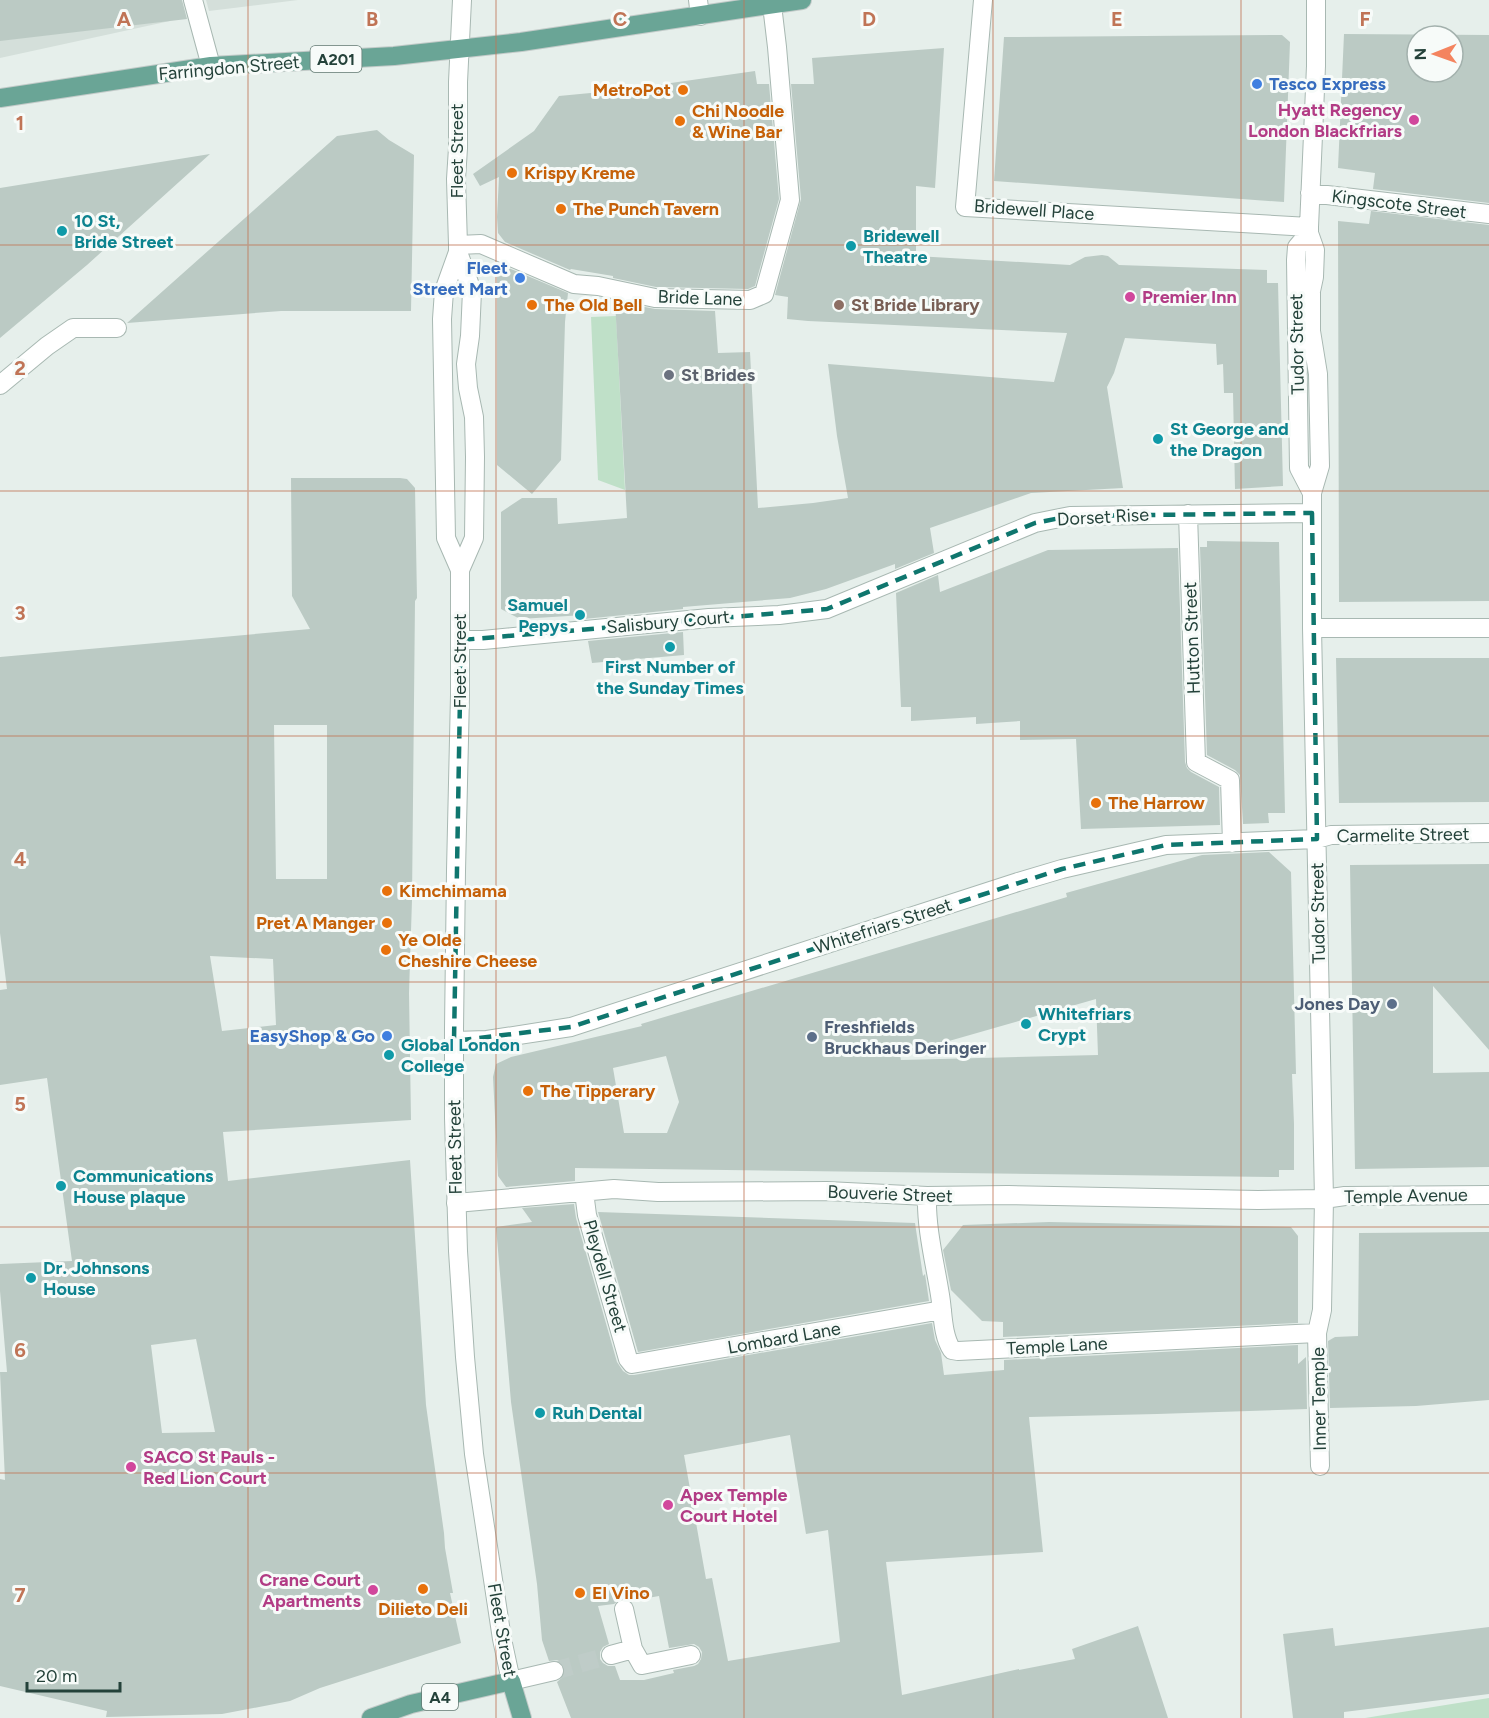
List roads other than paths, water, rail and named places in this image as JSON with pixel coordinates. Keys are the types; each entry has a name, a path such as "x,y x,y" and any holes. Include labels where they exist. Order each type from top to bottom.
{"main road":[{"name":"A201","path":"460,50 552,38 699,8 772,5 802,0"},
{"name":"Farringdon Street","path":"0,98 211,66 460,50"},
{"name":"A4","path":"371,1718 411,1704 511,1681"},
{"name":"Fleet Street","path":"511,1681 522,1718"}],"street":[{"path":"193,0 211,66"},
{"name":"Fleet Street","path":"462,0 456,179 458,248 472,291 466,364 474,417 475,457 474,538 460,570 454,1041 456,1203 465,1357 474,1454 500,1630 511,1681"},
{"name":"Bridewell Place","path":"983,0 965,207 1309,230"},
{"name":"Tudor Street","path":"1316,0 1316,66 1309,230 1297,247 1296,260 1299,468 1312,493 1312,628 1324,1199 1322,1310 1317,1333"},
{"name":"Bride Lane","path":"458,248 481,244 574,284 598,286 655,298 750,300 764,294 790,200 772,5"},
{"name":"Kingscote Street","path":"1310,193 1489,214"},
{"name":"Fleet Street","path":"458,248 444,291 442,319 446,538 460,570"},
{"path":"0,385 47,346 73,328 117,328"},
{"name":"Dorset Rise","path":"872,591 1035,523 1070,516 1312,513"},
{"name":"Hutton Street","path":"1188,514 1196,762 1230,780 1232,843"},
{"name":"Salisbury Court","path":"460,640 483,640 709,618 779,615 828,609 872,591"},
{"path":"1312,628 1489,628"},
{"name":"Carmelite Street","path":"1317,839 1330,835 1489,833"},
{"name":"Whitefriars Street","path":"454,1041 487,1040 571,1027 1062,869 1166,845 1317,839"},
{"name":"Bouverie Street","path":"456,1203 614,1189 658,1192 827,1191 927,1196 1324,1199"},
{"name":"Pleydell Street","path":"584,1192 587,1215 628,1359"},
{"name":"Temple Avenue","path":"1324,1199 1345,1196 1489,1195"},
{"name":"Temple Lane","path":"927,1196 927,1213 942,1310 948,1343 952,1350 1317,1333"},
{"name":"Lombard Lane","path":"628,1359 632,1364 942,1310"},
{"name":"Inner Temple","path":"1317,1333 1320,1466"},
{"path":"624,1609 633,1649 642,1665 691,1655"},
{"path":"611,1655 633,1649"},
{"path":"511,1681 554,1671"}],"tunnel":[{"path":"554,1671 611,1655"}],"place":[{"name":"Tesco Express","path":"1257,84"},
{"name":"MetroPot","path":"683,90"},
{"name":"Hyatt Regency London Blackfriars","path":"1414,120"},
{"name":"Chi Noodle & Wine Bar","path":"680,121"},
{"name":"Krispy Kreme","path":"512,173"},
{"name":"The Punch Tavern","path":"561,209"},
{"name":"10 St, Bride Street","path":"62,231"},
{"name":"Bridewell Theatre","path":"851,246"},
{"name":"Fleet Street Mart","path":"520,278"},
{"name":"Premier Inn","path":"1130,297"},
{"name":"The Old Bell","path":"532,305"},
{"name":"St Bride Library","path":"839,305"},
{"name":"St Brides","path":"669,375"},
{"name":"St George and the Dragon","path":"1158,439"},
{"name":"Samuel Pepys","path":"580,615"},
{"name":"First Number of the Sunday Times","path":"670,647"},
{"name":"The Harrow","path":"1096,803"},
{"name":"Kimchimama","path":"387,891"},
{"name":"Pret A Manger","path":"387,923"},
{"name":"Ye Olde Cheshire Cheese","path":"386,950"},
{"name":"Jones Day","path":"1392,1004"},
{"name":"Whitefriars Crypt","path":"1026,1024"},
{"name":"EasyShop & Go","path":"387,1036"},
{"name":"Freshfields Bruckhaus Deringer","path":"812,1037"},
{"name":"Global London College","path":"389,1055"},
{"name":"The Tipperary","path":"528,1091"},
{"name":"Communications House plaque","path":"61,1186"},
{"name":"Dr. Johnsons House","path":"31,1278"},
{"name":"Ruh Dental","path":"540,1413"},
{"name":"SACO St Pauls - Red Lion Court","path":"131,1467"},
{"name":"Apex Temple Court Hotel","path":"668,1505"},
{"name":"Dilieto Deli","path":"423,1589"},
{"name":"Crane Court Apartments","path":"373,1590"},
{"name":"El Vino","path":"580,1593"}]}
